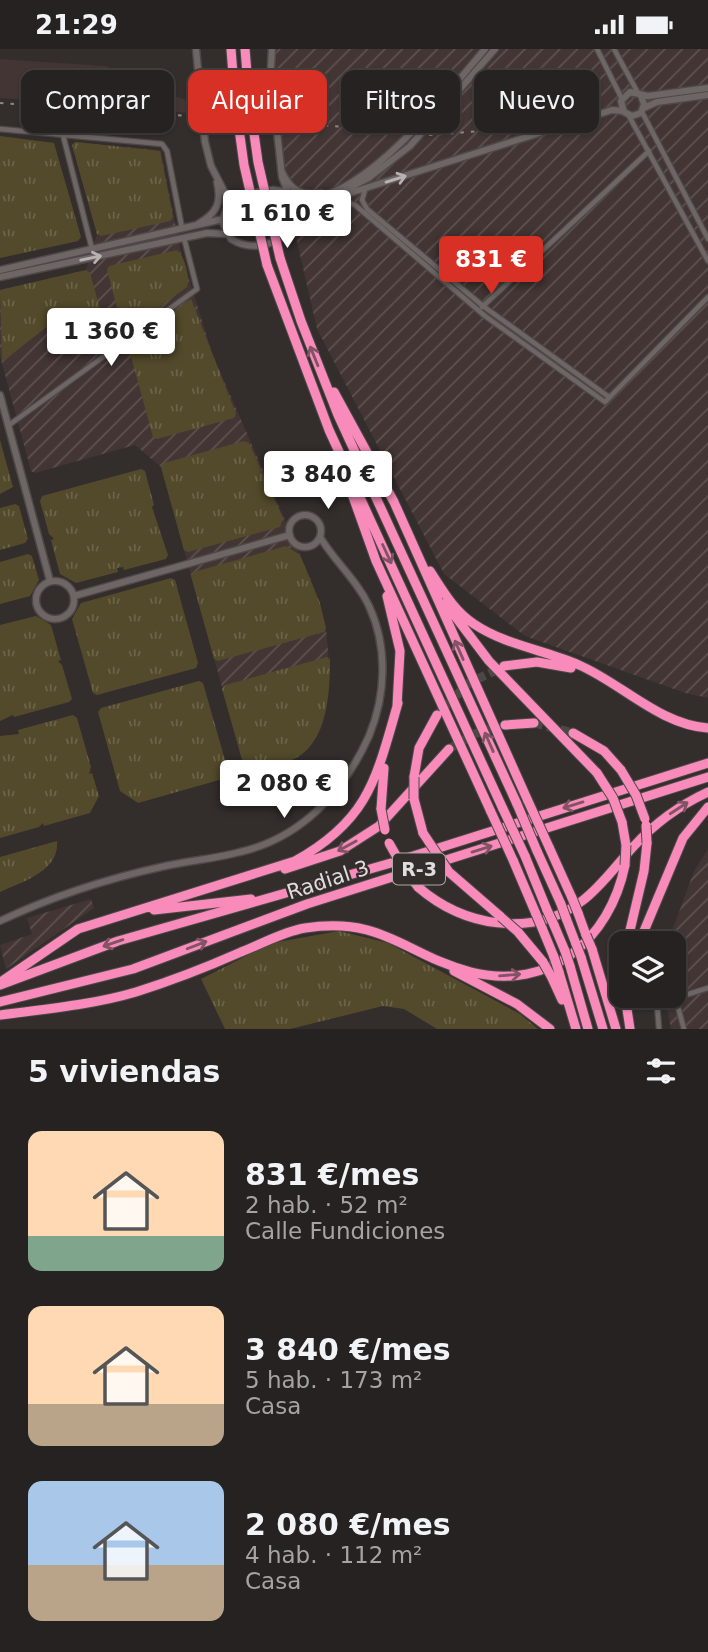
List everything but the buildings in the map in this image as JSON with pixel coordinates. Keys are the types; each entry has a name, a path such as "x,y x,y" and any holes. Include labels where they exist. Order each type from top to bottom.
{"highway":[{"path":"231,49 244,165 267,265 307,375 525,856 565,951 588,1029"},
{"path":"245,49 248,97 258,162 280,258 325,380 561,904 603,1029"},
{"path":"325,380 373,458 404,523 572,898 592,949 616,1029"},
{"path":"341,455 359,521 513,860 554,957 555,974 574,1029"},
{"path":"0,1015 86,1003 136,992 298,930 350,926 401,940 472,972 498,976 536,972 565,959 599,929 615,903 625,865 626,845 622,822 613,798 597,773 528,704 474,644 449,609 404,523"},
{"path":"376,561 398,642 400,674 398,703 381,783 381,809 385,830 402,866 418,887 448,909 481,922 515,923 551,916 580,903 656,824 708,792"},
{"path":"427,568 450,602 474,625 501,638 580,665 667,716 708,728"},
{"path":"504,666 556,663 609,681"},
{"path":"244,879 303,856 326,842 351,820 365,800 379,770 398,703"},
{"path":"437,715 419,748 414,777 414,799 423,833 449,872 518,932 555,974"},
{"path":"505,725 534,723"},
{"path":"573,733 604,751 621,770 636,795 645,822 647,843 644,871 630,931"},
{"path":"0,984 79,929 244,879 322,859 365,837 379,826 449,749"},
{"name":"Radial 3","path":"0,984 118,941 277,896 708,763"},
{"name":"Radial 3","path":"0,1002 133,969 307,904 708,777"},
{"path":"644,931 683,838 708,807"},
{"path":"128,913 277,896"},
{"path":"401,940 517,1004 550,1029"},
{"path":"629,1008 631,1029"}],"street":[{"path":"192,227 208,219 219,205 216,177 205,142 196,49"},
{"path":"272,49 270,84 281,170 290,195 298,207 299,219"},
{"path":"333,196 405,141 485,49"},
{"path":"0,278 215,232 226,234 237,243 256,244 289,234 311,208 363,182 410,146 495,49"},
{"path":"597,49 622,99 626,113 708,261"},
{"path":"614,49 708,239"},
{"path":"622,99 628,93 639,95 708,88"},
{"path":"227,207 243,196 273,190 310,200 365,190 612,110 636,115 657,102 708,95"},
{"path":"0,129 164,146 182,229"},
{"path":"63,135 92,249"},
{"path":"481,308 640,163 649,151"},
{"path":"640,163 653,158"},
{"path":"281,170 296,191 308,195 333,196 355,205 481,308 607,399 708,297"},
{"path":"216,177 226,195 227,207 223,219 226,234"},
{"path":"365,190 362,200 367,209 481,308"},
{"path":"0,270 223,219"},
{"path":"9,425 197,289 184,238"},
{"path":"0,395 50,581"},
{"path":"0,921 101,882 261,846 299,826 331,797 353,766 374,724 383,675 381,644 369,607 350,574 320,537 319,521 305,514 293,520 290,535 294,543 302,547 315,544 328,550"},
{"path":"74,596 290,535"},
{"path":"315,544 320,537"},
{"path":"50,581 62,582 74,596 73,607 66,616 55,620 43,616 36,606 36,593 50,581"},
{"path":"686,993 708,988"},
{"path":"657,1008 659,1029"},
{"path":"678,1008 684,1029"}],"shaded area":[{"path":"267,49 708,49 708,698 685,693 525,636 444,574 317,329 272,133 327,133 327,70 267,70"},
{"path":"0,59 106,66 114,70 21,70 21,100 0,98"},
{"path":"174,96 188,100 188,113 174,112"},
{"path":"75,142 161,152 181,253 212,353 311,580 326,628 330,672 323,717 316,738 293,759 249,772 245,770 161,467 135,445 35,473 31,471 0,356 0,290 86,270 97,234 72,145"},
{"path":"708,849 708,1029 671,1029 667,1008 686,1008 686,931 672,931 694,871"},
{"path":"91,899 94,908 6,969 0,945 32,934 27,918"}],"green space":[{"path":"0,136 54,143 81,237 78,241 0,258"},
{"path":"75,142 160,151 173,217 170,221 101,236 97,234 72,145"},
{"path":"177,250 186,267 187,287 127,331 123,330 107,270 109,266"},
{"path":"86,270 90,273 100,309 58,318 2,362 0,290"},
{"path":"191,299 236,414 234,418 157,439 153,437 129,349 130,344"},
{"path":"0,440 13,487 0,494"},
{"path":"244,441 249,443 283,518 280,527 188,552 184,550 161,467 164,463"},
{"path":"141,469 145,471 154,505 152,507 168,555 166,559 124,570 123,567 117,568 118,572 76,583 60,574 51,540 54,539 49,534 40,501 42,496"},
{"path":"15,504 19,506 28,539 25,543 0,550 0,508"},
{"path":"286,546 300,555 320,603 326,628 324,632 218,661 214,659 191,576 194,572"},
{"path":"28,554 32,556 39,580 30,596 0,604 0,562"},
{"path":"171,578 175,580 198,663 196,668 97,695 93,693 72,619 81,603"},
{"path":"36,616 51,625 61,660 58,661 62,665 72,699 0,721 0,625"},
{"path":"327,657 330,659 328,700 315,740 296,758 249,772 245,770 222,689 225,685"},
{"path":"199,681 203,683 229,774 226,778 138,803 120,791 98,712 101,708"},
{"path":"73,715 77,718 91,767 89,774 92,773 99,796 90,813 44,826 43,823 39,827 0,838 0,736 19,734 18,730"},
{"path":"57,841 56,851 46,868 0,892 0,857"},
{"path":"339,931 388,943 520,1014 538,1029 437,1029 404,1009 383,1006 290,1029 225,1029 201,979 272,943"}],"tunnel":[{"path":"437,715 469,683 503,667"},
{"path":"534,723 573,733"},
{"path":"449,749 474,734 499,726"}],"railway":[{"path":"0,103 341,127"},
{"path":"429,135 474,132"}]}
